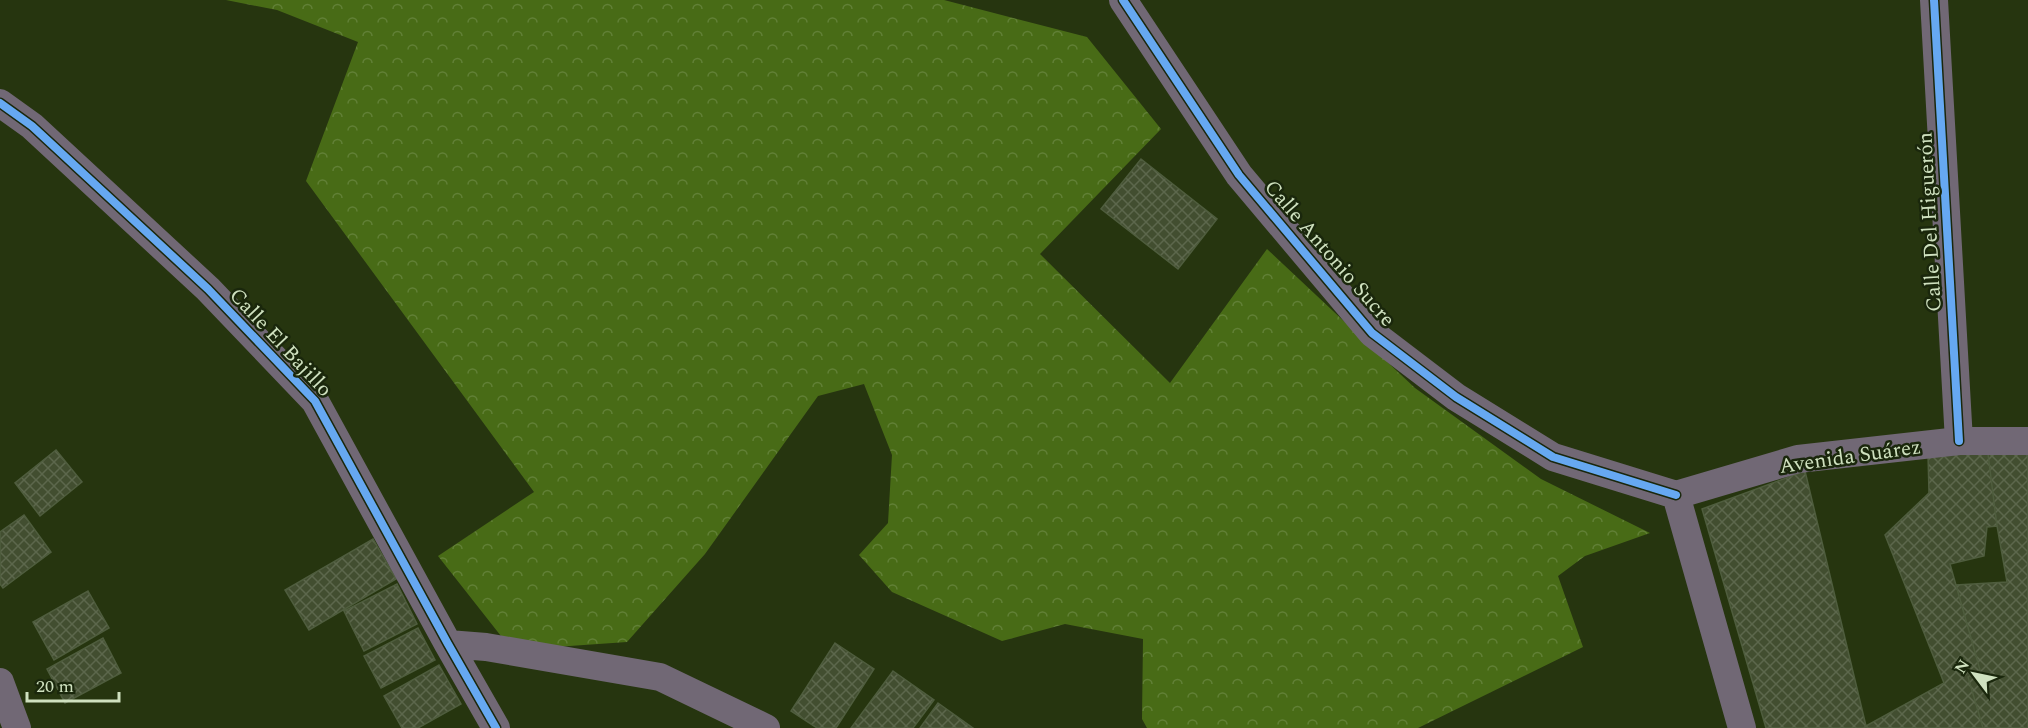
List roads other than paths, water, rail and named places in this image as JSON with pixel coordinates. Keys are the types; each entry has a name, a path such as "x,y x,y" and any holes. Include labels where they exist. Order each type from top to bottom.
{"street":[{"name":"Calle Antonio Sucre","path":"1123,0 1239,175 1372,333 1456,397 1553,457 1676,495"},
{"name":"Calle Del Higuerón","path":"1934,0 1959,441"},
{"name":"Calle El Bajillo","path":"0,103 32,126 199,280 315,401 496,728"},
{"name":"Avenida Suárez","path":"1676,495 1798,459 1959,441 2028,441"},
{"path":"1676,495 1742,728"},
{"path":"448,644 486,647 660,677 766,728"},
{"path":"0,682 17,728"}]}
